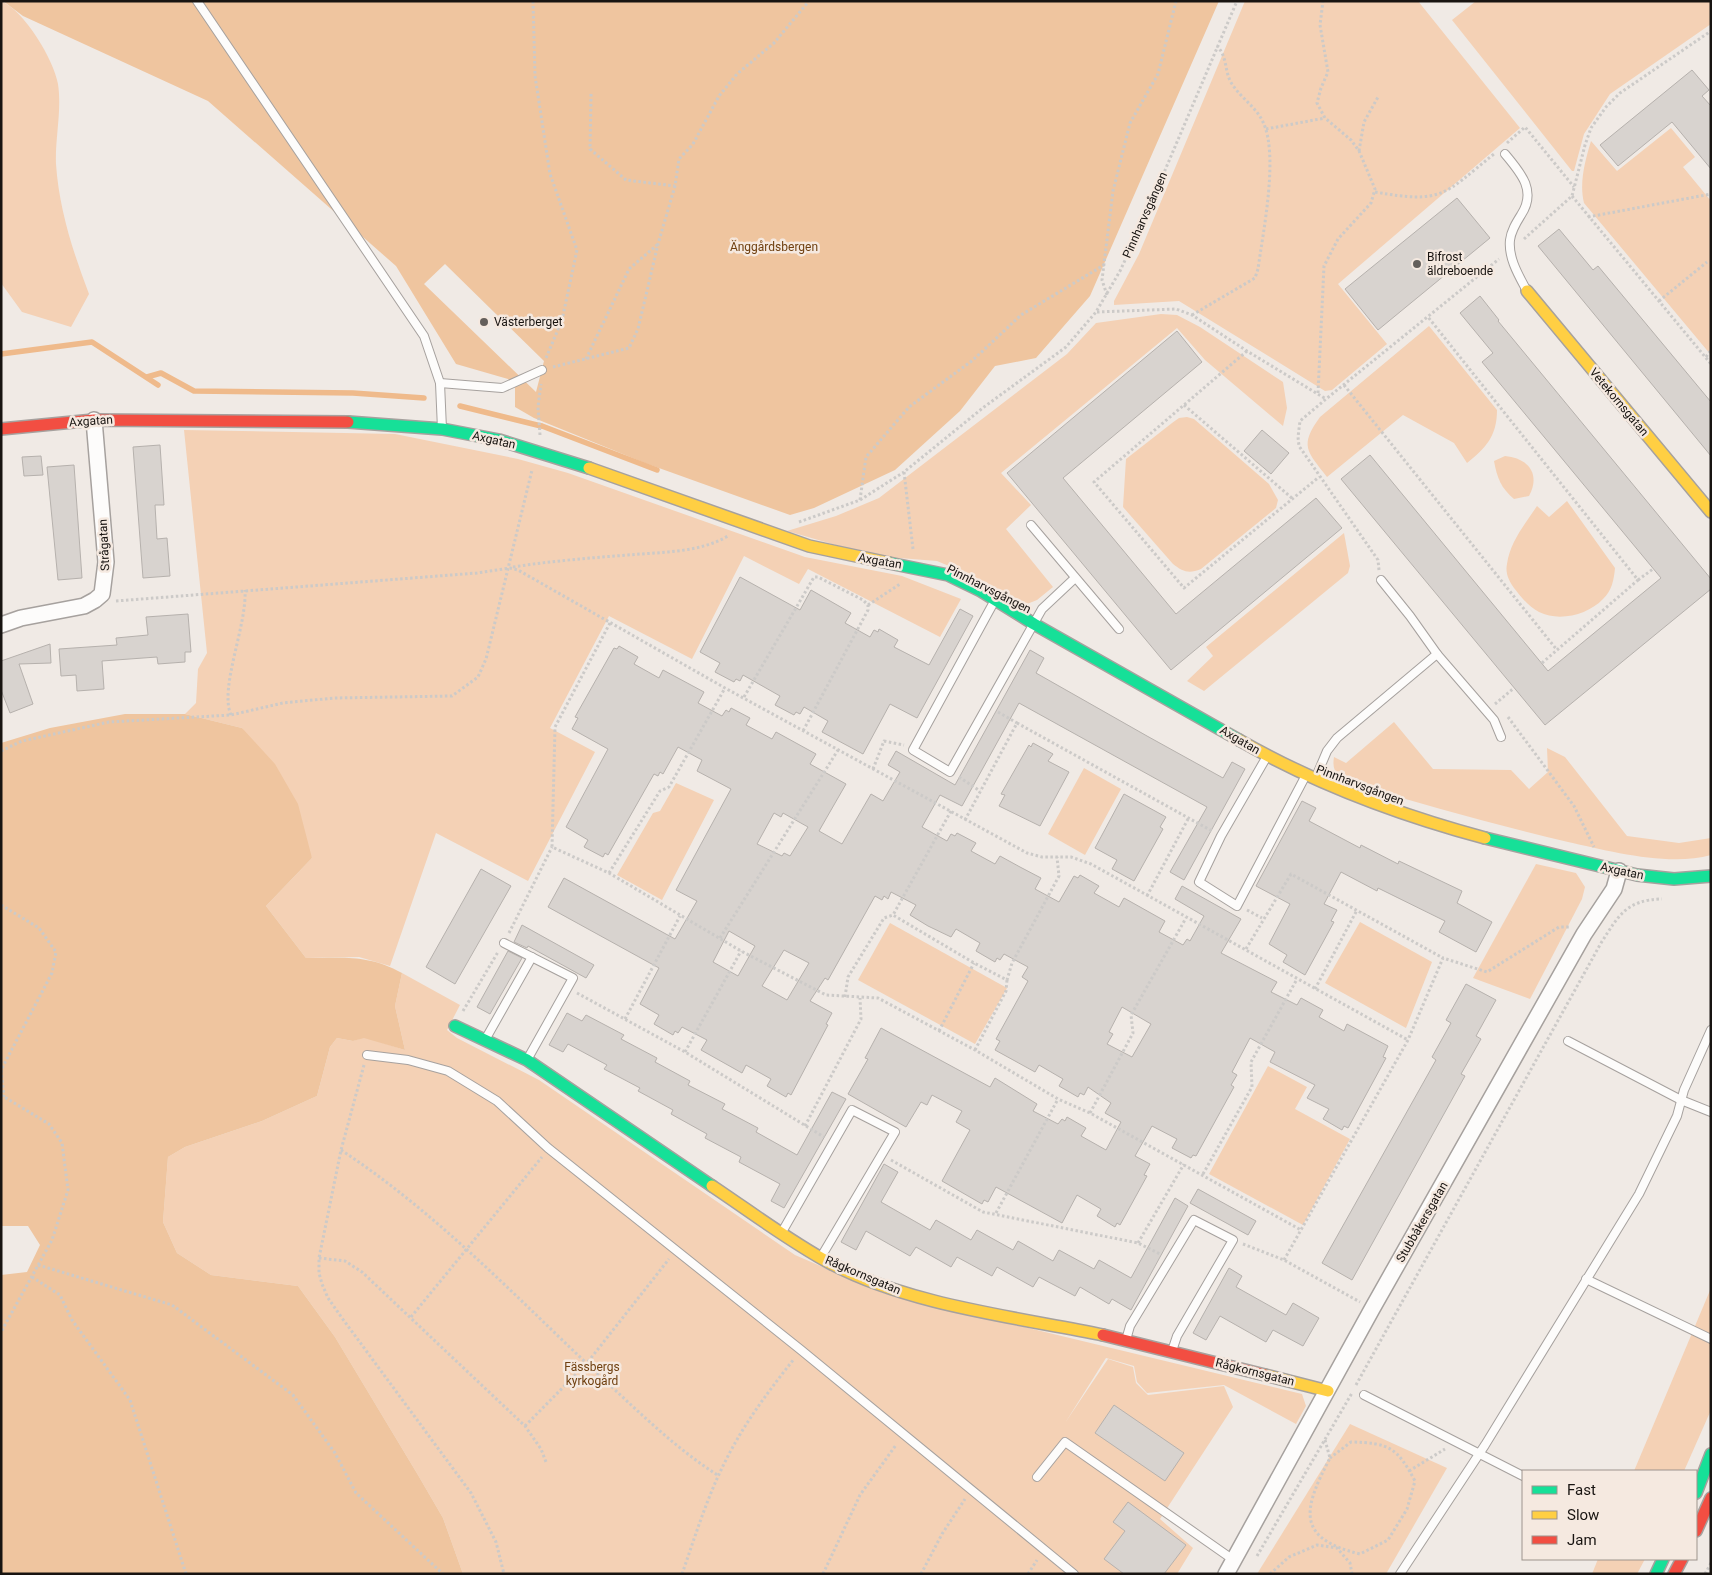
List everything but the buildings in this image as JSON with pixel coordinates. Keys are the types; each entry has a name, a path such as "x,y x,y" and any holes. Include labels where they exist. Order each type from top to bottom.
{"street":[{"name":"Vetekornsgatan","path":"1527,292 1711,512"},
{"name":"Axgatan","path":"1,430 94,420 324,420 442,429 498,440 536,450 809,546 948,575 1267,756 1311,777 1382,805 1444,826 1619,871 1673,879 1711,876"},
{"name":"Strågatan","path":"94,420 106,562 102,594"},
{"path":"1,625 21,618 84,606 102,594"},
{"name":"Stubbåkersgatan","path":"1230,1567 1584,934 1614,889 1619,871"},
{"name":"Rågkornsgatan","path":"455,1026 527,1060 781,1233 821,1257 881,1285 927,1299 1126,1340 1328,1391"},
{"path":"1697,1490 1711,1454"},
{"path":"1697,1529 1711,1498"},
{"path":"1656,1574 1663,1560"},
{"path":"1674,1574 1681,1560"}],"lane":[{"path":"197,1 424,336 440,383 442,429"},
{"path":"1502,152 1523,176 1528,194 1527,204 1512,233 1510,250 1513,264 1527,292"},
{"path":"440,383 502,388 542,370"},
{"path":"1032,525 1119,629"},
{"path":"995,600 913,750 950,772 1042,609 1075,578"},
{"path":"1381,580 1437,654 1494,720 1501,737"},
{"path":"1267,756 1221,836 1199,882 1237,906 1311,777 1337,738 1437,654"},
{"path":"504,943 572,978 527,1060"},
{"path":"485,1040 532,957"},
{"path":"1400,1574 1480,1453 1639,1194 1677,1116 1681,1100 1711,1030"},
{"path":"1568,1041 1681,1100 1711,1112"},
{"path":"367,1055 429,1065 462,1078 497,1101 548,1148 801,1350 903,1436 1074,1574"},
{"path":"781,1233 852,1110 895,1132 821,1257"},
{"path":"1126,1340 1130,1326 1194,1220 1233,1240 1177,1336 1172,1351"},
{"path":"1586,1279 1711,1339"},
{"path":"1364,1395 1522,1475"},
{"path":"1037,1477 1065,1442 1230,1567"}],"path":[{"path":"1,751 22,741 109,722 231,714 284,703 334,698 452,696 468,687 478,677 510,568 541,432 538,407 542,370 562,320 577,250 550,174 535,76 532,1"},
{"path":"542,370 630,348 638,329 658,244 675,186 679,159 693,144 719,96 737,74 774,43 809,1"},
{"path":"1107,295 1102,280 1113,191 1130,123 1158,74 1176,1"},
{"name":"Pinnharvsgången","path":"794,523 816,518 860,500 904,472 984,407 1066,347 1096,312 1107,295 1143,222 1216,46 1237,1"},
{"path":"1318,394 1324,266 1331,248 1371,203 1375,192 1374,183 1359,151 1350,140 1325,118 1318,103 1320,88 1328,72 1320,24 1322,1"},
{"path":"1381,580 1378,560 1299,446 1298,426 1300,421 1510,250 1572,196 1592,128 1606,107 1620,93 1709,32 1711,37"},
{"path":"1192,315 1255,278 1260,260 1271,150 1266,129 1256,109 1236,90 1230,80 1222,52 1216,46"},
{"path":"591,94 590,149 626,180 675,186"},
{"path":"1359,151 1364,122 1378,96"},
{"path":"1266,129 1325,118"},
{"path":"1506,144 1525,127 1574,187"},
{"path":"1375,192 1415,198 1440,195 1502,152"},
{"path":"1588,217 1711,194"},
{"path":"1572,196 1711,364"},
{"path":"586,360 629,269 658,244"},
{"path":"1659,301 1707,262"},
{"path":"860,500 866,457 909,407 973,360 1021,315 1104,264"},
{"path":"1096,312 1166,308 1192,315 1326,399"},
{"path":"1428,317 1638,580"},
{"path":"1706,357 1711,350"},
{"path":"1247,351 1094,482 1184,588 1319,477"},
{"path":"1344,385 1557,650"},
{"path":"1184,405 1293,499"},
{"path":"904,472 914,554"},
{"path":"102,594 114,601 477,573 548,561 681,551 717,543 747,525"},
{"path":"868,605 912,576 912,567"},
{"path":"510,568 518,570 725,688 1027,853 1042,857 1071,856 1091,864 1408,1040"},
{"path":"1542,663 1653,569"},
{"path":"744,697 814,576 818,576 868,605"},
{"path":"231,714 226,696 246,604 245,590"},
{"path":"803,731 868,610 868,605"},
{"path":"610,623 555,727 552,847 609,873 741,951 826,995 845,998 878,998 975,1050 1058,1099 1203,1174 1301,1230"},
{"path":"609,873 660,791 669,787 725,688"},
{"path":"1486,712 1514,688"},
{"path":"1497,703 1574,806 1598,854"},
{"path":"988,706 1221,836"},
{"path":"965,820 1016,723"},
{"path":"873,769 884,741 898,742 913,750"},
{"path":"720,938 838,750"},
{"path":"950,772 980,790"},
{"path":"845,998 848,977 884,918 893,915 951,811"},
{"path":"1147,896 1188,819"},
{"path":"975,1050 1006,991 1012,963 1058,876 1057,857"},
{"path":"1246,949 1291,874 1443,958 1487,972 1559,927 1570,927 1601,943"},
{"path":"1256,1557 1325,1439 1601,943 1621,912 1632,905 1646,900 1665,899"},
{"path":"1,905 40,928 56,952 52,973 1,1070 3,1096 49,1124 62,1143 68,1190 52,1240 1,1332"},
{"path":"1315,989 1357,910"},
{"path":"893,915 974,963 1008,980"},
{"path":"625,1019 680,916"},
{"path":"1090,1114 1133,1033 1131,1015 1186,918"},
{"path":"685,1052 741,951"},
{"path":"1284,1260 1408,1040 1443,958"},
{"path":"939,1031 974,963"},
{"path":"1203,1174 1252,1087 1251,1062 1297,979"},
{"path":"568,988 685,1052 833,1142"},
{"path":"805,1126 861,1019 860,998"},
{"path":"367,1055 341,1150 319,1258 319,1273 328,1298 386,1380 472,1493 496,1542 504,1574"},
{"path":"996,1213 1058,1099"},
{"path":"411,1318 548,1148"},
{"path":"341,1150 396,1189 467,1250 587,1364 686,1453 718,1476"},
{"path":"882,1155 983,1212 996,1213 1006,1218 1138,1243 1170,1259"},
{"path":"1138,1243 1184,1164"},
{"path":"1233,1240 1284,1260 1342,1292"},
{"path":"525,1426 587,1364 676,1250"},
{"path":"319,1258 345,1261 354,1266 525,1426 541,1449 546,1462"},
{"path":"38,1265 172,1305 293,1395 335,1453 356,1493 443,1574"},
{"path":"32,1277 60,1295 72,1320 130,1400 186,1574"},
{"path":"682,1574 718,1476 750,1418 801,1350"},
{"path":"823,1574 860,1495 903,1436"},
{"path":"1325,1439 1330,1458"},
{"path":"1270,1574 1289,1556 1317,1545 1337,1548 1360,1554 1388,1540 1406,1509 1415,1482 1403,1459 1380,1443 1351,1442 1330,1458 1313,1490 1309,1514 1317,1535 1337,1548 1350,1563 1352,1574"},
{"path":"1409,1471 1457,1442"},
{"path":"921,1574 942,1534 971,1491"},
{"path":"1028,1574 1044,1550"},
{"path":"1705,1574 1711,1563"}],"green space":[{"path":"1,1 19,14 37,37 51,62 58,84 56,164 60,197 68,230 89,294 71,327 22,312 1,283"},
{"name":"Änggårdsbergen","path":"3,1 1219,1 1090,296 1036,358 995,366 960,411 895,470 814,508 790,515 645,463 534,418 515,407 515,388 508,379 456,364 396,266 208,101 23,16","holes":["445,264 544,361 536,392 424,284"]},
{"path":"1245,1 1418,1 1520,128 1338,284 1387,344 1332,390 1325,391 1179,301 1114,305 1114,301 1139,254"},
{"path":"1476,1 1711,1 1711,24 1610,94 1584,134 1574,171 1572,171 1452,20"},
{"path":"1671,128 1695,157 1683,167 1711,201 1711,355 1584,203 1582,188 1583,172 1591,141 1617,171"},
{"path":"1161,314 1177,315 1200,327 1283,382 1287,408 1283,426 1205,360 1177,328 1001,473 1031,505 1006,529 1053,587 1037,600 1027,604 968,574 937,561 874,556 787,531 836,516 879,498 1067,354 1096,323"},
{"path":"1429,326 1497,410 1495,427 1489,441 1467,463 1454,443 1403,415 1327,477 1310,454 1308,448 1309,435 1313,427 1320,417"},
{"path":"1187,417 1194,419 1269,484 1278,500 1276,508 1201,569 1190,572 1180,569 1173,564 1123,507 1126,459 1179,418"},
{"path":"184,430 395,434 518,459 568,473 805,557 902,576 961,599 940,637 808,569 799,584 744,556 692,659 609,616 550,728 595,752 528,881 436,833 390,966 359,957 306,958 266,906 312,858 242,728 185,714 196,703 198,669 207,653"},
{"path":"1505,456 1520,460 1530,468 1534,481 1529,496 1514,499 1503,487 1498,478 1494,461"},
{"path":"1567,501 1615,568 1613,581 1606,596 1597,605 1573,615 1547,615 1525,602 1511,583 1507,574 1507,567 1511,548 1537,506 1549,517"},
{"path":"1344,533 1350,566 1348,573 1204,691 1187,681 1213,656 1206,647"},
{"path":"125,714 185,714 242,728 275,764 298,804 312,858 266,906 306,958 355,958 378,963 402,973 395,1006 405,1050 364,1038 353,1041 337,1038 330,1047 317,1096 262,1121 185,1147 168,1157 163,1222 177,1253 211,1275 298,1286 335,1337 443,1518 463,1574 1,1574 1,1275 27,1272 40,1245 28,1226 1,1226 1,743 50,728"},
{"path":"1394,722 1433,769 1511,770 1529,789 1548,772 1547,748 1565,757 1627,836 1679,843 1711,838 1711,855 1694,858 1658,859 1602,850 1514,829 1354,784 1335,771 1334,757 1346,763"},
{"path":"1084,768 1121,789 1085,855 1048,834"},
{"path":"676,783 714,800 662,900 617,875 653,813 660,811"},
{"path":"1536,864 1576,873 1585,887 1582,899 1530,999 1473,978"},
{"path":"1360,922 1432,962 1406,1028 1325,983"},
{"path":"890,923 1007,988 975,1044 858,980"},
{"name":"Fässbergs kyrkogård","path":"402,973 460,1005 447,1030 457,1038 539,1080 795,1255 883,1293 1302,1394 1306,1406 1296,1424 1224,1385 1147,1393 1137,1382 1134,1366 1106,1358 1065,1423 1108,1359 1133,1367 1136,1383 1148,1395 1224,1386 1233,1407 1160,1519 1193,1548 1177,1574 463,1574 443,1518 335,1337 298,1286 211,1275 177,1253 163,1222 168,1157 185,1147 262,1121 317,1096 330,1047 337,1038 353,1041 364,1037 405,1050 395,1006"},
{"path":"1268,1066 1307,1087 1295,1109 1350,1139 1303,1225 1209,1174"},
{"path":"1711,1288 1711,1410 1684,1470 1634,1470"},
{"path":"1350,1424 1447,1468 1386,1574 1257,1574"},
{"path":"1598,1560 1644,1560 1637,1574 1592,1574"}],"waterway":[{"path":"1,354 92,342 158,385"},
{"path":"147,377 161,373 194,391 353,393 424,398"},
{"path":"460,406 541,426"},
{"path":"542,426 657,470"}],"traffic: fast":[{"path":"348,422 442,429 499,440 589,468"},
{"path":"889,563 948,575 981,591 1034,624 1239,740"},
{"path":"1485,838 1637,875 1674,879 1711,876"},
{"path":"455,1026 527,1060 712,1186"},
{"path":"1697,1490 1711,1454"},
{"path":"1656,1574 1663,1560"}],"traffic: slow":[{"path":"1527,291 1711,512"},
{"path":"589,468 809,546 889,563"},
{"path":"1239,740 1298,771 1359,797 1421,819 1485,838"},
{"path":"712,1186 800,1245 830,1263 861,1277 894,1289 963,1308 1103,1335"},
{"path":"1265,1375 1328,1391"}],"traffic: jam":[{"path":"1,429 94,420 348,422"},
{"path":"1103,1335 1265,1375"},
{"path":"1697,1529 1711,1498"},
{"path":"1674,1574 1681,1560"}],"place":[{"name":"Bifrost äldreboende","path":"1417,264"},
{"name":"Västerberget","path":"484,322"}]}
